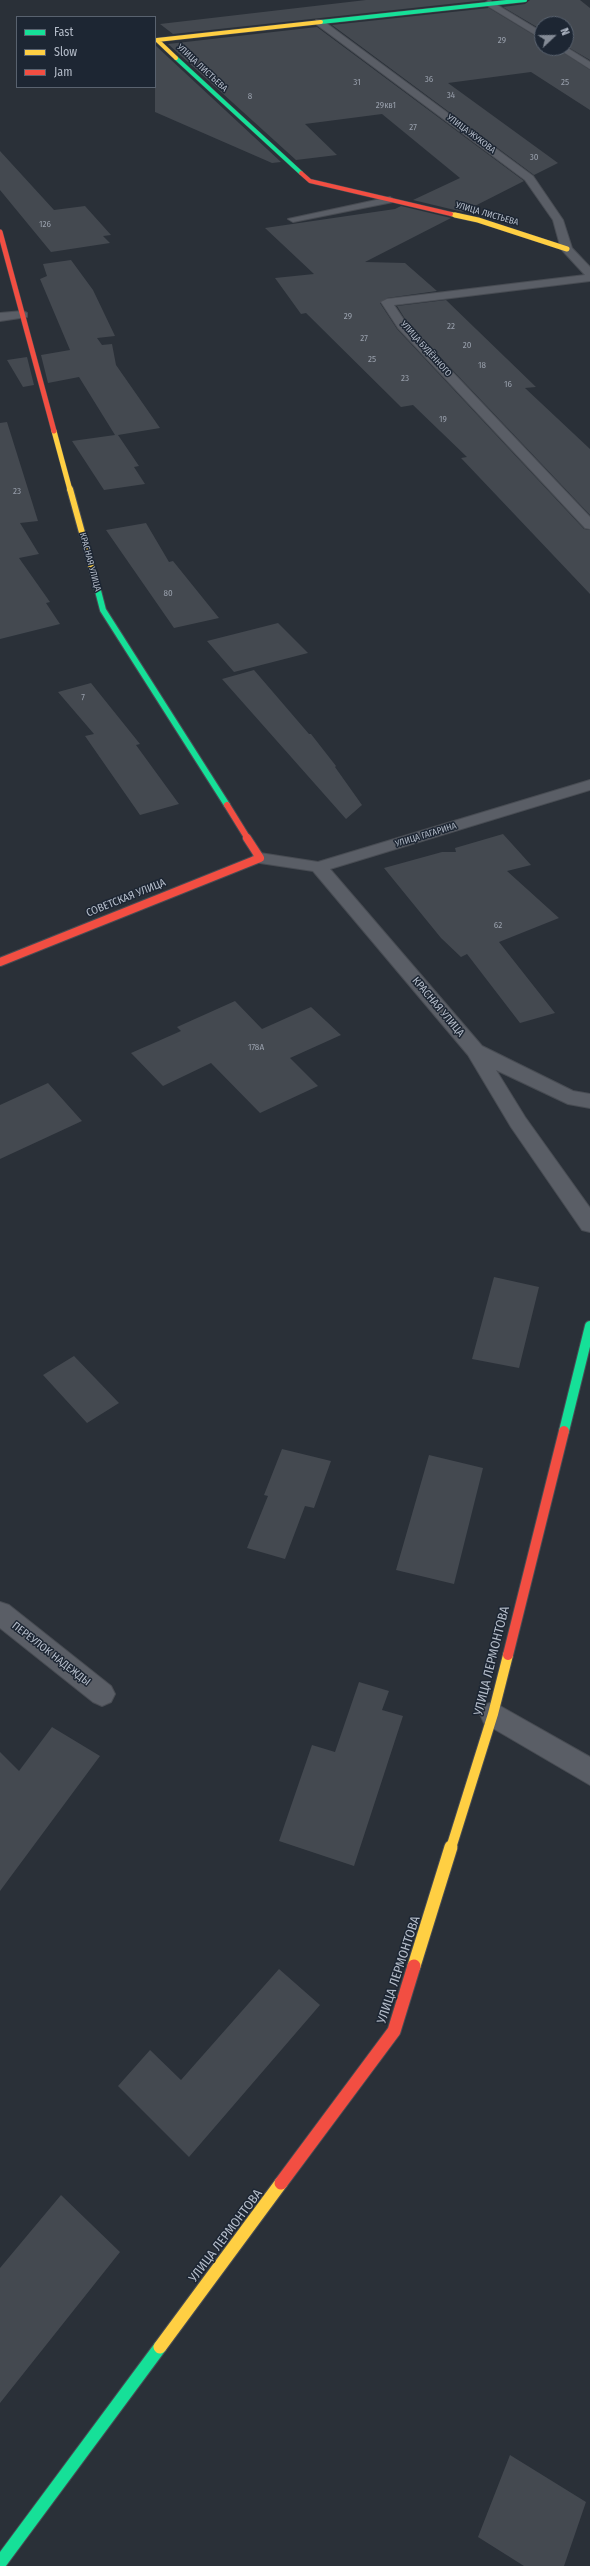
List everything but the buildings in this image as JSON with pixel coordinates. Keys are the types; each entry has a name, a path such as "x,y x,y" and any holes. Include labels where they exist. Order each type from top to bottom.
{"street":[{"name":"УЛИЦА ЛИСТЬЕВА","path":"156,39 523,0"},
{"path":"489,3 534,31"},
{"name":"УЛИЦА ЖУКОВА","path":"319,22 529,178 558,220 566,249 590,274"},
{"name":"УЛИЦА ЛИСТЬЕВА","path":"156,39 310,181 478,220 566,249"},
{"path":"574,55 588,63"},
{"name":"КРАСНАЯ УЛИЦА","path":"0,232 103,610 260,858"},
{"name":"УЛИЦА БУДЁННОГО","path":"590,278 387,302 402,325 590,525"},
{"path":"0,317 23,315"},
{"name":"УЛИЦА ГАГАРИНА","path":"260,858 319,867 590,785"},
{"name":"СОВЕТСКАЯ УЛИЦА","path":"0,962 260,858"},
{"name":"КРАСНАЯ УЛИЦА","path":"319,867 475,1051 568,1097 590,1101"},
{"path":"475,1051 518,1122 590,1224"},
{"name":"УЛИЦА ЛЕРМОНТОВА","path":"0,2563 394,2031 493,1714 590,1326"},
{"name":"ПЕРЕУЛОК НАДЕЖДЫ","path":"0,1613 102,1694"},
{"path":"493,1714 590,1772"}],"lane":[{"path":"293,219 390,200"}],"traffic: fast":[{"path":"321,22 525,0"},
{"path":"176,58 301,173"},
{"path":"97,587 103,610 227,805"},
{"path":"564,1431 590,1326"},
{"path":"0,2563 160,2347"}],"traffic: slow":[{"path":"176,58 157,40 321,22"},
{"path":"451,214 478,220 567,249"},
{"path":"54,431 97,587"},
{"path":"414,1966 493,1714 508,1655"},
{"path":"160,2347 281,2183"}],"traffic: jam":[{"path":"301,173 310,181 451,214"},
{"path":"0,232 54,431"},
{"path":"0,962 260,858 227,805"},
{"path":"508,1655 564,1431"},
{"path":"281,2183 394,2031 414,1966"}]}
